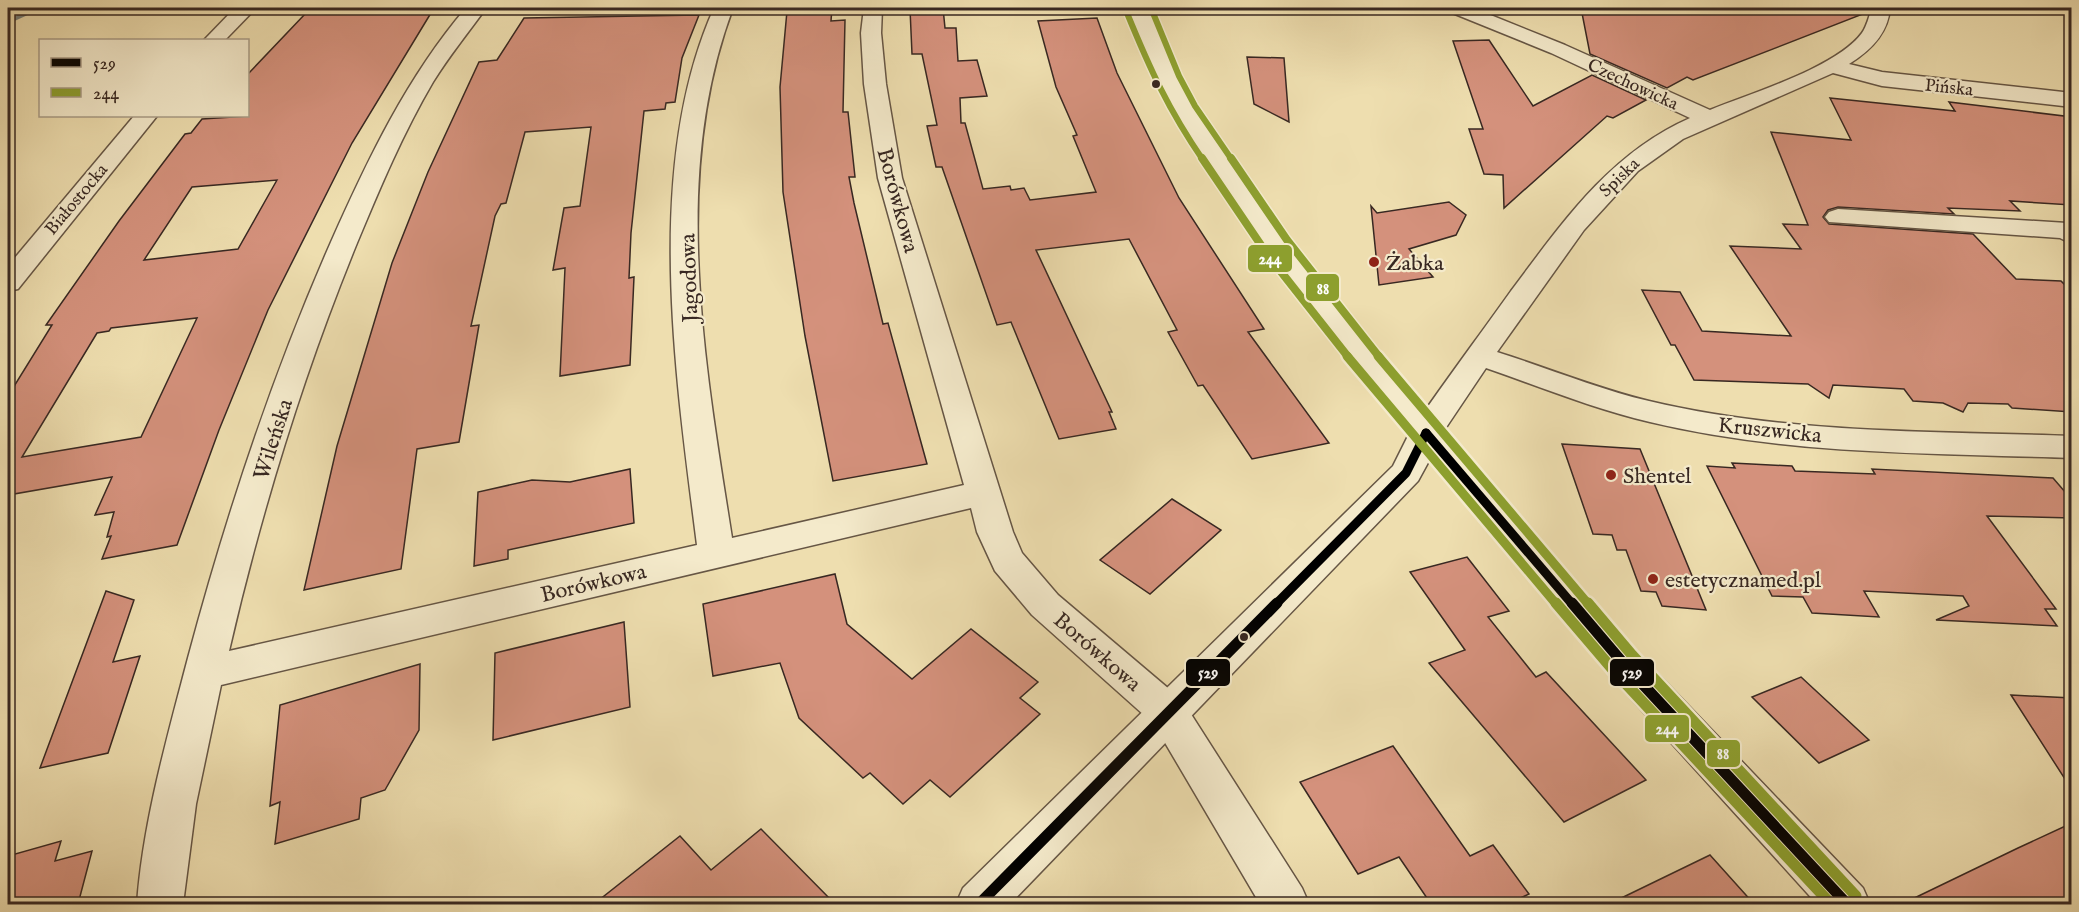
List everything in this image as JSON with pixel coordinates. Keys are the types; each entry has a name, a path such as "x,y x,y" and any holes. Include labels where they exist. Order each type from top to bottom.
{"street":[{"path":"215,39 246,8"},
{"name":"Wileńska","path":"160,904 187,742 227,584 270,442 322,296 363,200 422,83 444,46 476,8"},
{"name":"Jagodowa","path":"716,553 692,374 686,180 689,124 699,75 723,8"},
{"name":"Borówkowa","path":"873,8 871,33 875,84 890,178 994,532 1008,561 1023,582 1045,605 1168,712 1286,904"},
{"path":"1138,8 1168,81 1206,145 1322,306 1426,433 1623,663 1848,904"},
{"name":"Czechowicka","path":"1457,8 1558,49 1709,118"},
{"name":"Spiska","path":"979,904 1406,473 1426,433 1479,356 1580,218 1618,173 1657,144 1709,118 1829,66 1856,50 1869,38 1877,24 1881,8"},
{"name":"Czechowicka","path":"1525,15 1558,49"},
{"name":"Pińska","path":"1829,66 1882,80 2072,100"},
{"name":"Białostocka","path":"8,283 145,117"},
{"path":"1838,218 2067,231 2072,236"},
{"name":"Kruszwicka","path":"1479,356 1593,396 1652,412 1720,424 1812,434 2072,447"},
{"name":"Borówkowa","path":"204,673 983,492"}],"building":[{"path":"434,8 352,143 268,310 219,430 177,545 102,559 111,536 107,537 114,512 95,515 112,477 8,495 8,396 52,325 46,325 119,221 185,134 191,133 202,119 249,117 249,73 306,13","holes":["277,180 238,249 144,260 192,187","197,318 141,437 22,457 97,333 109,331 111,328"]},
{"path":"832,8 831,21 845,20 843,112 848,112 855,177 849,177 854,203 883,324 888,323 927,464 833,481 805,336 783,192 780,87 787,11"},
{"path":"943,8 945,28 956,28 958,61 977,60 987,96 960,98 961,123 965,123 983,189 1010,186 1011,190 1024,188 1030,200 1096,192 1073,136 1077,135 1056,87 1038,21 1097,18 1117,73 1179,198 1264,329 1248,332 1329,443 1252,459 1203,385 1198,386 1168,332 1177,330 1129,239 1036,250 1112,412 1109,412 1116,429 1059,439 1011,322 997,325 942,167 936,167 927,126 937,125 922,54 912,54 910,9"},
{"path":"1581,8 1870,8 1868,12 1693,80 1687,77 1667,88 1590,54"},
{"path":"699,15 682,58 675,102 666,103 665,109 644,111 631,233 629,278 634,277 630,365 560,376 565,268 553,270 564,208 580,206 591,127 525,132 506,203 501,204 495,216 471,326 479,325 459,442 417,449 401,569 304,590 337,446 392,263 428,172 479,62 497,60 524,18"},
{"path":"1489,40 1533,106 1592,75 1646,100 1613,118 1607,116 1504,208 1503,175 1484,174 1469,129 1483,129 1453,41"},
{"path":"1247,57 1284,58 1289,122 1254,104"},
{"path":"1830,98 1955,111 1949,102 2072,117 2072,205 2010,201 2020,211 1948,208 1954,214 1838,207 1828,210 1823,217 1829,224 1973,234 2016,279 2061,281 2072,292 2072,412 2012,408 2008,404 1968,403 1963,412 1943,403 1913,401 1904,389 1833,385 1829,398 1808,384 1694,380 1675,345 1671,345 1642,290 1680,292 1702,331 1791,336 1730,246 1801,249 1783,224 1808,225 1771,132 1851,140"},
{"path":"1449,202 1466,215 1456,235 1409,249 1433,277 1379,285 1371,206 1377,213"},
{"path":"1562,444 1640,449 1706,610 1662,606 1656,592 1641,591 1626,550 1617,550 1612,535 1593,534"},
{"path":"1732,463 1792,466 1795,471 1875,474 1872,469 2053,478 2072,500 2072,518 1987,516 2056,609 2045,609 2057,626 1936,620 1969,606 1963,596 1864,591 1879,617 1812,613 1803,597 1772,596 1707,466 1735,468"},
{"path":"630,469 634,523 508,550 508,559 474,566 478,492 532,480 570,482"},
{"path":"1172,499 1221,530 1150,594 1100,560"},
{"path":"1467,557 1509,611 1488,617 1536,677 1546,672 1646,780 1564,822 1429,663 1465,650 1410,572"},
{"path":"835,574 847,624 912,679 971,629 1038,682 1020,698 1040,714 950,797 930,780 903,804 870,773 863,778 799,718 780,663 713,676 703,604"},
{"path":"106,591 134,600 113,662 140,656 108,753 40,768"},
{"path":"624,622 630,707 493,740 495,653"},
{"path":"420,664 419,730 385,790 361,798 359,819 275,844 280,802 270,806 280,705"},
{"path":"1801,677 1869,740 1819,763 1752,697"},
{"path":"2011,695 2072,698 2072,790"},
{"path":"1393,746 1470,856 1493,845 1529,894 1508,904 1431,904 1399,857 1358,874 1300,782"},
{"path":"2072,823 2072,904 1902,904 2018,848"},
{"path":"761,829 835,904 594,904 680,836 711,870"},
{"path":"61,841 55,861 92,851 78,904 8,904 8,856"},
{"path":"1710,855 1754,904 1609,904"}],"waterway":[{"path":"8,22 39,8"}],"transit line":[{"name":"88","path":"1151,8 1179,76 1195,106 1287,240 1331,299 1435,425 1632,655 1856,896"},
{"name":"244","path":"1127,13 1157,86 1175,119 1267,254 1312,313 1417,441 1614,671 1831,904"},
{"name":"529","path":"1426,433 1623,663 1847,904"},
{"name":"529","path":"979,904 1406,473 1426,433"}],"place":[{"name":"Żabka","path":"1374,262"},
{"name":"Shentel","path":"1611,475"},
{"name":"estetycznamed.pl","path":"1653,579"}]}
